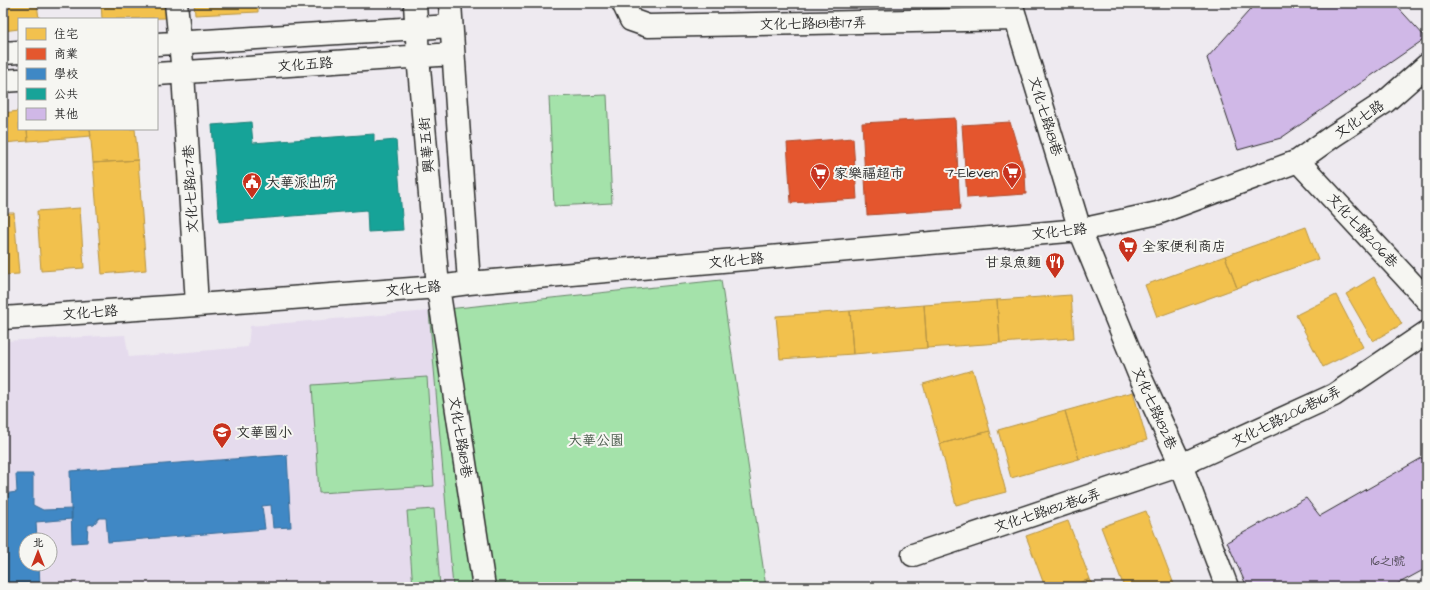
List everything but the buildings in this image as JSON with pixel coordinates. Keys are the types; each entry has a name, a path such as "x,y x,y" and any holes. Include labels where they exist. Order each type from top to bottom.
{"street":[{"name":"文化七路127巷","path":"176,3 183,73 197,305"},
{"name":"興華五街","path":"415,3 418,56 438,287"},
{"path":"450,3 470,283"},
{"name":"文化七路181巷17弄","path":"622,3 631,20 648,26 1014,11"},
{"name":"文化七路181巷","path":"1014,11 1080,230"},
{"name":"文化五路","path":"158,44 451,26"},
{"path":"3,53 18,52"},
{"name":"文化五路","path":"158,74 453,54"},
{"name":"文化七路","path":"3,318 438,287 1080,230 1158,213 1298,161 1386,102 1427,65"},
{"path":"3,81 18,80"},
{"name":"文化七路206巷","path":"1298,161 1427,300"},
{"name":"文化七路182巷","path":"1080,230 1139,374 1181,465 1227,587"},
{"name":"文化七路118巷","path":"438,287 484,587"},
{"name":"文化七路206巷16弄","path":"1181,465 1334,395 1427,332"},
{"name":"文化七路182巷6弄","path":"913,555 1181,465"}],"shaded area":[{"name":"文華國小","path":"429,311 453,587 3,587 3,341 125,335 129,357 248,347 250,326"}],"green space":[{"path":"607,95 612,203 554,206 549,97"},
{"name":"大華公園","path":"721,280 766,587 453,587 429,311"},
{"path":"427,377 434,486 319,493 312,385"},
{"path":"434,509 440,587 413,587 407,511"}],"place":[{"name":"7-Eleven","path":"1012,189"},
{"name":"家樂福超市","path":"820,190"},
{"name":"大華派出所","path":"252,199"},
{"name":"全家便利商店","path":"1128,263"},
{"name":"甘泉魚麵","path":"1055,279"},
{"name":"文華國小","path":"222,449"}]}
